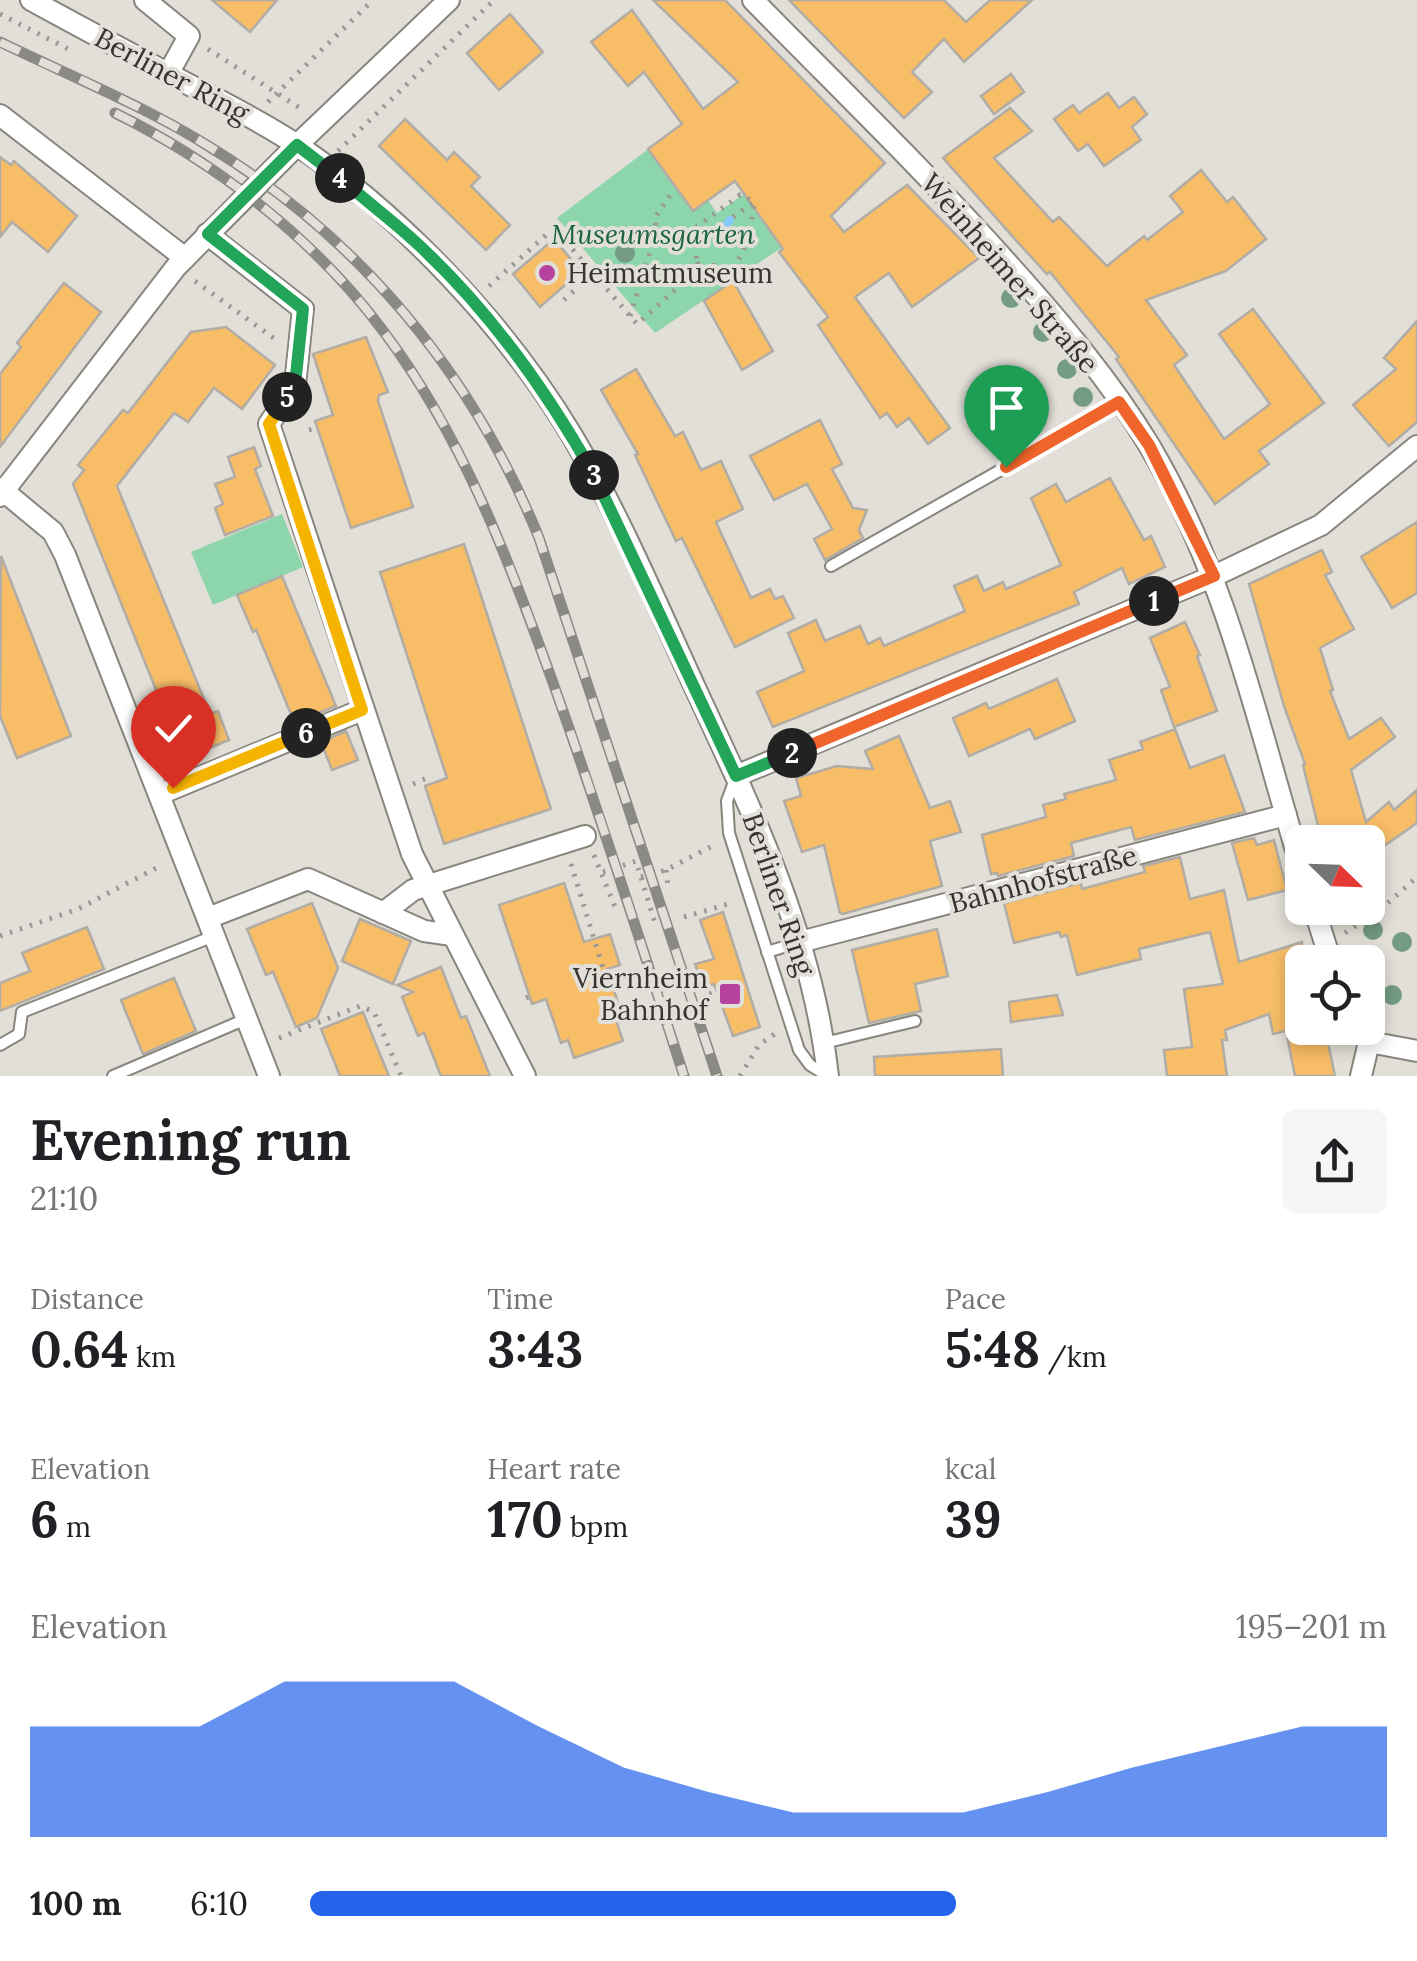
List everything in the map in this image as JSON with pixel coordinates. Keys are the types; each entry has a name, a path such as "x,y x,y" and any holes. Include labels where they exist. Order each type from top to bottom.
{"street":[{"name":"Berliner Ring","path":"31,0 252,118 324,165 423,248 528,370 612,508 736,776 800,942 824,1044 827,1076"},
{"path":"145,0 189,36 168,74"},
{"path":"269,1076 59,544 41,520 1,492 181,262 449,0"},
{"name":"Weinheimer Straße","path":"752,0 967,218 1069,331 1149,445 1214,576 1289,825"},
{"path":"0,115 181,262"},
{"path":"208,234 303,309 295,385 269,424 412,854 526,1076"},
{"path":"736,776 1214,576 1321,525 1417,446"},
{"path":"160,794 362,710"},
{"name":"Bahnhofstraße","path":"800,942 1286,815"},
{"path":"383,913 413,890 575,839"},
{"path":"211,927 308,878 424,930 452,934"},
{"path":"1385,1042 1417,1051"},
{"path":"1362,1045 1362,1076"}],"lane":[{"path":"832,566 1119,402"},
{"path":"736,776 727,801 729,833 798,1050 810,1065 827,1076"},
{"path":"0,1045 19,1034 22,1012 211,927"},
{"path":"767,952 800,942"},
{"path":"112,1076 247,1018"},
{"path":"824,1044 915,1020"}],"path":[{"path":"252,118 373,0"},
{"path":"324,165 494,0"},
{"path":"189,36 323,123 345,144"},
{"path":"630,316 654,236 656,216 674,190"},
{"path":"654,236 694,229 740,194 755,202"},
{"path":"694,229 697,262 702,271 715,276 727,272 746,246 755,202"},
{"path":"733,218 755,202"},
{"path":"472,302 554,228 637,324 685,281 697,262"},
{"path":"181,262 298,356"},
{"path":"714,264 715,276"},
{"path":"564,300 594,273"},
{"path":"309,430 318,428"},
{"path":"414,785 429,777"},
{"path":"641,877 666,870 729,833"},
{"path":"575,839 603,968 595,975"},
{"path":"0,936 78,909 184,856"},
{"path":"618,912 603,872 636,862 655,922"},
{"path":"666,870 668,887"},
{"path":"1339,945 1417,876"},
{"path":"684,917 728,904 756,918"},
{"path":"258,1047 360,1006 374,1012 401,1076"},
{"path":"740,1076 759,1046 790,1024"}],"green space":[{"name":"Museumsgarten","path":"663,138 717,213 744,194 781,248 655,333 557,218"},
{"path":"282,514 303,567 213,605 191,552"}],"building":[{"path":"212,0 277,0 250,32"},
{"path":"653,0 725,0 885,163 831,216 844,232 907,185 979,258 912,307 889,273 855,297 950,428 928,444 909,418 897,427 887,413 880,418 818,325 828,317 779,252 783,249 735,181 693,211 648,149 682,124 644,72 628,86 591,42 632,10 703,109 738,82"},
{"path":"789,0 944,0 966,22 990,0 1032,0 964,62 944,39 912,72 932,92 904,118"},
{"path":"510,14 543,52 499,90 467,53"},
{"path":"1011,74 1024,92 994,114 981,96"},
{"path":"1108,93 1119,108 1134,97 1147,114 1132,127 1141,140 1104,166 1088,144 1078,151 1054,119 1073,105 1079,113"},
{"path":"1010,108 1032,131 994,158 1053,222 1059,217 1107,266 1144,236 1147,240 1183,212 1170,196 1201,170 1227,202 1233,197 1266,239 1226,271 1146,300 1187,355 1174,365 1224,439 1270,404 1219,334 1253,309 1324,403 1259,451 1269,464 1215,504 1116,359 1119,357 1050,272 1047,274 943,158"},
{"path":"405,119 447,160 454,152 480,177 471,186 510,225 486,250 379,146"},
{"path":"0,157 11,165 14,161 77,216 48,252 12,222 0,237"},
{"name":"Heimatmuseum","path":"554,239 581,271 540,307 513,274"},
{"path":"733,281 773,351 742,370 704,301"},
{"path":"64,283 101,312 0,447 0,374 21,347 17,343"},
{"path":"1417,321 1417,422 1389,446 1353,405 1396,369 1384,358"},
{"path":"226,327 275,365 242,409 214,388 188,422 174,413 117,486 210,714 218,711 229,740 173,763 157,721 167,717 73,484 84,470 78,465 123,410 128,413 191,332"},
{"path":"366,337 388,392 379,395 378,401 413,507 351,528 315,421 333,415 313,354"},
{"path":"636,369 675,436 683,432 701,470 721,461 743,509 716,522 751,598 770,589 775,599 783,596 794,618 735,647 682,538 676,541 635,455 638,454 601,390"},
{"path":"820,420 842,464 832,469 853,508 867,510 859,530 863,538 825,560 814,539 832,529 807,484 774,500 750,456"},
{"path":"254,447 261,466 255,469 273,516 225,535 215,508 223,504 215,484 235,477 228,457"},
{"path":"1110,478 1144,540 1151,536 1165,567 1129,584 1122,568 1074,592 1079,604 773,727 757,692 804,671 788,633 816,620 825,641 860,626 868,644 880,638 884,646 965,611 954,586 977,576 984,591 1003,582 1006,589 1061,565 1031,498 1056,484 1066,502"},
{"path":"1417,522 1417,593 1392,608 1361,557"},
{"path":"464,544 551,809 444,844 425,786 447,778 380,572"},
{"path":"1322,550 1332,572 1325,575 1354,629 1320,648 1333,690 1330,691 1349,739 1381,718 1395,737 1351,770 1366,822 1389,802 1394,810 1417,790 1417,823 1385,845 1385,825 1318,825 1305,764 1249,584"},
{"path":"1,556 71,736 17,758 0,716"},
{"path":"282,576 336,706 293,719 237,595"},
{"path":"1185,622 1217,711 1174,727 1161,690 1170,687 1150,638"},
{"path":"1057,679 1075,721 1035,739 1030,729 969,756 953,718 986,703 989,709"},
{"path":"1175,729 1190,768 1224,755 1245,812 1135,840 1131,827 1071,843 1074,856 998,876 991,874 982,835 1046,817 1043,805 1066,799 1064,794 1116,780 1109,760 1143,749 1140,742"},
{"path":"346,731 358,760 332,770 321,742"},
{"path":"899,736 930,808 950,801 961,832 930,841 942,886 843,914 824,845 802,852 784,801 801,796 796,778 837,766 873,769 865,751"},
{"path":"1254,838 1257,845 1274,840 1285,891 1248,900 1232,843"},
{"path":"1180,857 1190,899 1224,890 1239,962 1285,947 1285,1031 1273,1034 1269,1014 1225,1030 1227,1040 1222,1040 1227,1076 1167,1076 1164,1050 1192,1047 1184,989 1223,984 1210,932 1139,949 1141,959 1077,975 1067,935 1061,937 1059,932 1014,943 1004,903 1081,883 1082,889 1145,872 1143,866"},
{"path":"564,883 584,942 610,934 620,965 607,969 624,1021 617,1023 623,1041 574,1058 568,1040 561,1043 546,999 532,1004 499,905"},
{"path":"312,903 338,968 317,1018 296,1027 273,972 266,975 247,929"},
{"path":"723,912 760,1027 733,1036 714,984 703,987 695,964 714,959 700,920"},
{"path":"360,919 411,941 393,984 342,961"},
{"path":"87,927 104,969 0,1011 0,983 30,971 22,953"},
{"path":"937,929 948,976 915,984 921,1011 869,1023 852,950"},
{"path":"441,967 490,1076 441,1076 424,1033 418,1036 402,997 413,992 397,985"},
{"path":"174,978 196,1031 143,1054 121,1000"},
{"path":"1057,995 1063,1015 1011,1022 1009,1002"},
{"path":"363,1012 389,1076 340,1076 321,1029"},
{"path":"1289,1045 1329,1045 1335,1076 1295,1076"},
{"path":"1001,1049 1003,1076 875,1076 874,1057"}],"waterway":[{"path":"718,235 730,220"}],"railway":[{"path":"0,42 155,116 261,181 360,265 444,365 512,477 539,538 717,1076"},
{"path":"115,113 190,155 296,235 384,332 437,413 481,499 535,634 684,1076"}],"place":[{"name":"Heimatmuseum","path":"547,273"},
{"name":"Viernheim Bahnhof","path":"730,994"}],"route":[{"path":"173,788 362,710 269,424 295,385 303,309 208,234 297,145 423,248 528,370 570,432 612,508 736,776 1214,576 1149,445 1119,402 1006,467"}]}
